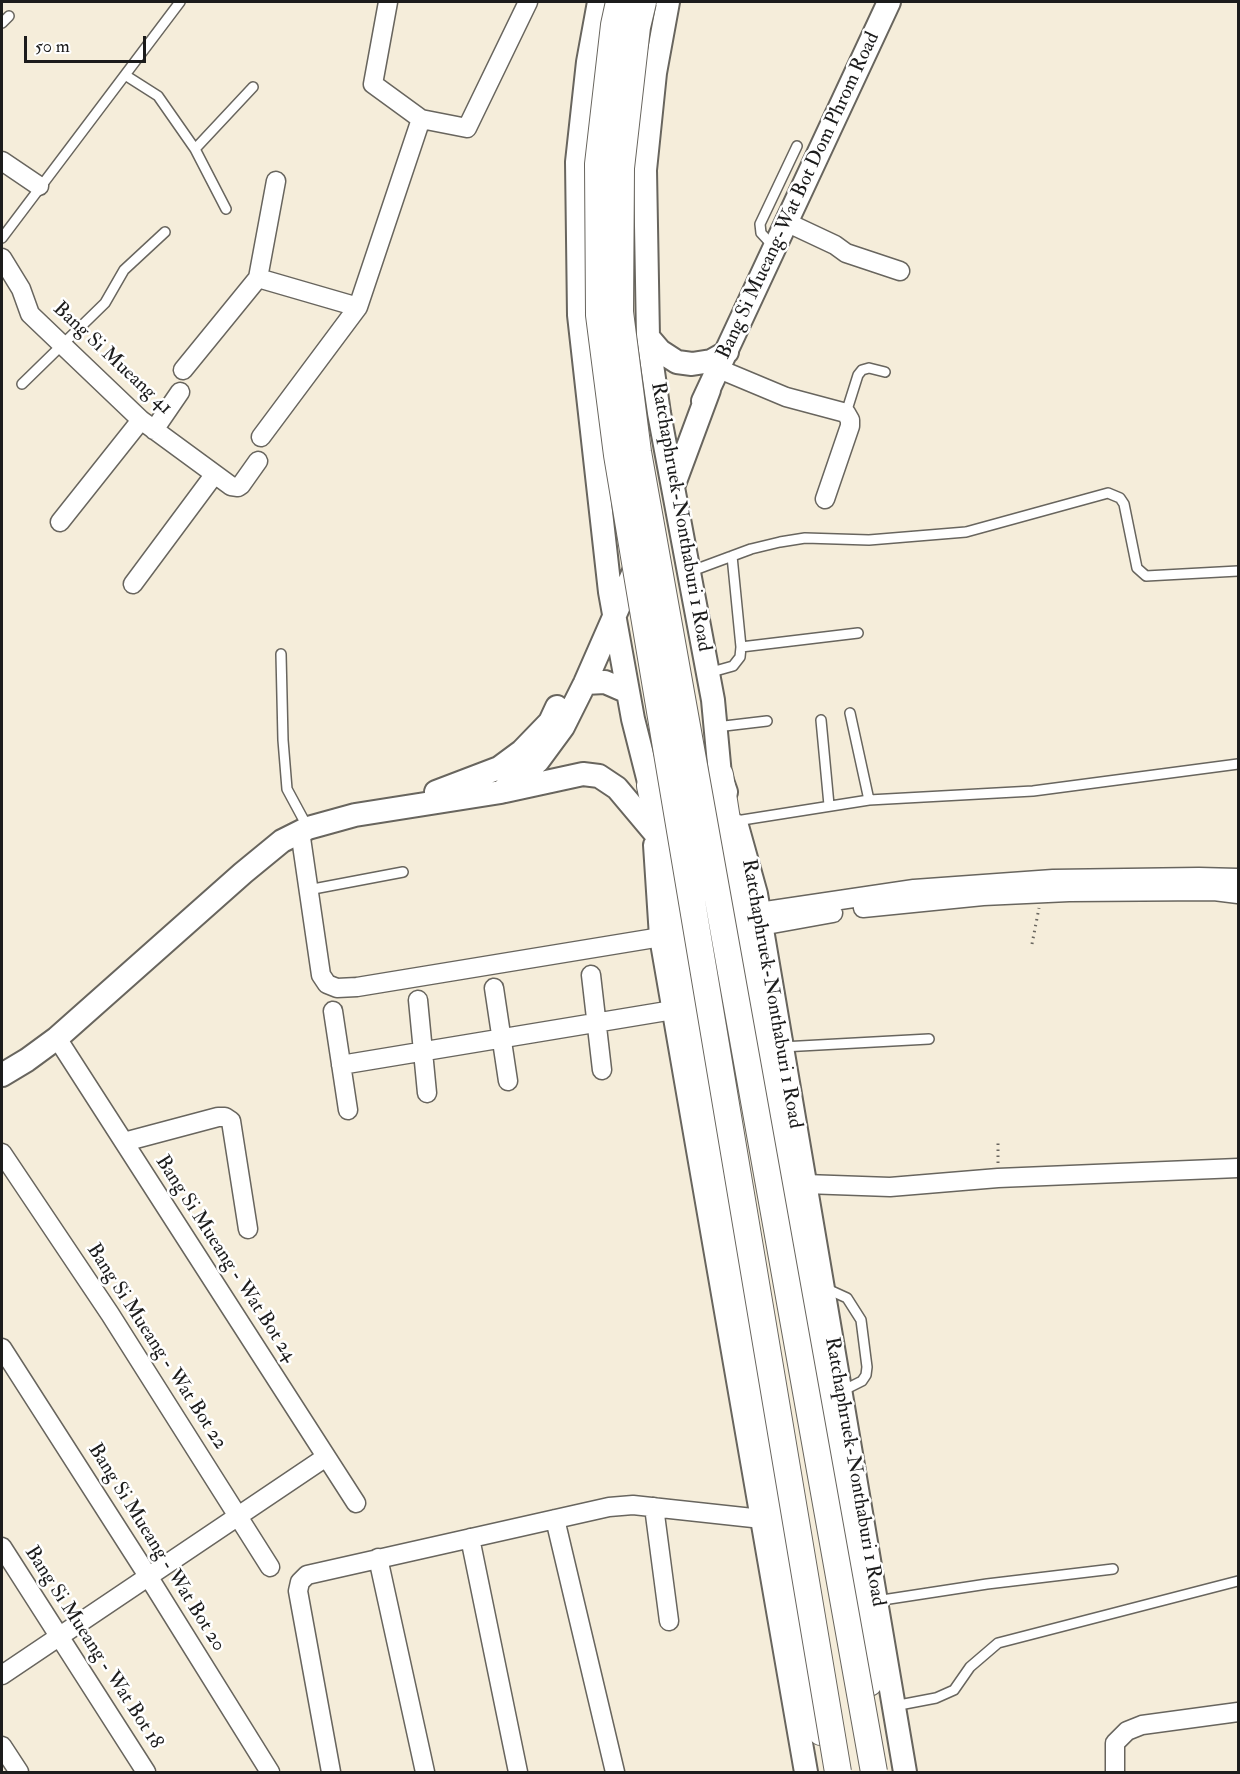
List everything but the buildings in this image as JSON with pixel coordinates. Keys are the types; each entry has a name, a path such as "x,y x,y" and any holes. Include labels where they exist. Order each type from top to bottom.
{"main road":[{"path":"619,2 614,25 598,164 598,315 617,455 838,1773"},
{"name":"Ratchaphruek-Nonthaburi 1 Road","path":"643,2 637,27 621,168 620,312 638,452 876,1773"},
{"path":"720,775 773,1052 861,1615 876,1773"},
{"path":"650,786 672,882 700,1068 801,1651 832,1773"}],"street":[{"path":"388,2 373,84 421,119 467,128 528,2"},
{"path":"501,792 538,761 563,727 614,615 619,589 593,436 579,315 577,162 588,62 599,2"},
{"name":"Ratchaphruek-Nonthaburi 1 Road","path":"668,2 655,73 645,170 648,337 705,676 716,727 720,775 756,894 773,1052 805,1184 905,1773"},
{"name":"Bang Si Mueang-Wat Bot Dom Phrom Road","path":"619,589 669,464 723,361 889,2"},
{"path":"261,437 357,307 421,119"},
{"path":"2,161 39,186"},
{"path":"183,370 258,278 276,181"},
{"path":"786,222 835,245 846,253 900,271"},
{"name":"Bang Si Mueang 41","path":"2,258 21,289 30,315 147,425 231,486 238,488 258,461"},
{"path":"258,278 357,307"},
{"path":"648,337 660,351 677,362 692,364 723,361 786,397 846,413 850,426 825,499"},
{"name":"Bang Si Mueang-Wat Bot Dom Phrom Road","path":"395,808 499,768 522,751 550,722 673,487 709,390"},
{"path":"60,522 147,425 180,392"},
{"path":"593,436 611,449 627,452 647,445 663,430"},
{"path":"133,584 214,475"},
{"path":"619,589 658,602 680,631 705,676"},
{"path":"614,615 630,700 650,786 661,937 806,1773"},
{"path":"630,700 640,681 655,664 673,657 705,676"},
{"path":"585,683 605,682 630,700"},
{"name":"Bang Si Mueang-Wat Bot Dom Phrom Road","path":"2,1075 57,1038 243,873 282,841 304,830 355,815 501,792 583,774 599,776 617,788 654,832"},
{"path":"304,830 308,890 321,975 327,984 337,988 357,987 661,937"},
{"path":"760,919 914,889 1053,879 1239,878"},
{"path":"760,919 982,896 1214,891 1239,894"},
{"path":"591,975 602,1070"},
{"path":"494,988 508,1081"},
{"path":"418,1000 427,1093"},
{"path":"341,1065 673,1010"},
{"path":"333,1011 348,1110"},
{"name":"Bang Si Mueang - Wat Bot 24","path":"57,1038 356,1503"},
{"path":"124,1142 218,1117 225,1117 231,1121 248,1229"},
{"name":"Bang Si Mueang - Wat Bot 22","path":"2,1153 110,1314 270,1567"},
{"path":"805,1184 890,1187 998,1178 1239,1168"},
{"name":"Bang Si Mueang - Wat Bot 20","path":"2,1348 148,1576 270,1773"},
{"path":"2,1674 326,1457"},
{"path":"331,1773 298,1591 300,1582 313,1572 609,1507 633,1505 762,1520"},
{"path":"654,1507 669,1621"},
{"path":"555,1519 615,1773"},
{"path":"470,1538 518,1773"},
{"name":"Bang Si Mueang - Wat Bot 18","path":"2,1547 146,1773"},
{"path":"378,1558 425,1773"},
{"path":"1115,1773 1115,1743 1127,1731 1142,1725 1239,1712"},
{"path":"2,1746 19,1773"}],"lane":[{"path":"2,238 180,2"},
{"path":"125,75 158,96 195,149 226,209"},
{"path":"195,149 253,87"},
{"path":"775,247 761,233 760,224 797,146"},
{"path":"22,384 105,303 124,270 165,232"},
{"path":"846,413 858,375 862,370 869,368 885,372"},
{"path":"689,572 751,549 805,538 869,540 966,532 1108,493 1120,498 1124,504 1137,568 1146,576 1239,571"},
{"path":"705,676 733,666 740,657 732,556"},
{"path":"741,647 858,633"},
{"path":"281,654 283,740 287,789 304,830"},
{"path":"850,713 869,800"},
{"path":"821,720 829,805"},
{"path":"716,727 767,721"},
{"path":"736,822 869,800 1033,790 1239,764"},
{"path":"308,890 403,872"},
{"path":"773,1052 929,1039"},
{"path":"823,1287 847,1298 861,1320 866,1375 862,1381 840,1392"},
{"path":"876,1601 987,1584 1113,1569"},
{"path":"894,1706 936,1698 954,1690 970,1667 998,1643 1239,1581"}],"path":[{"path":"1032,945 1042,893"}]}
